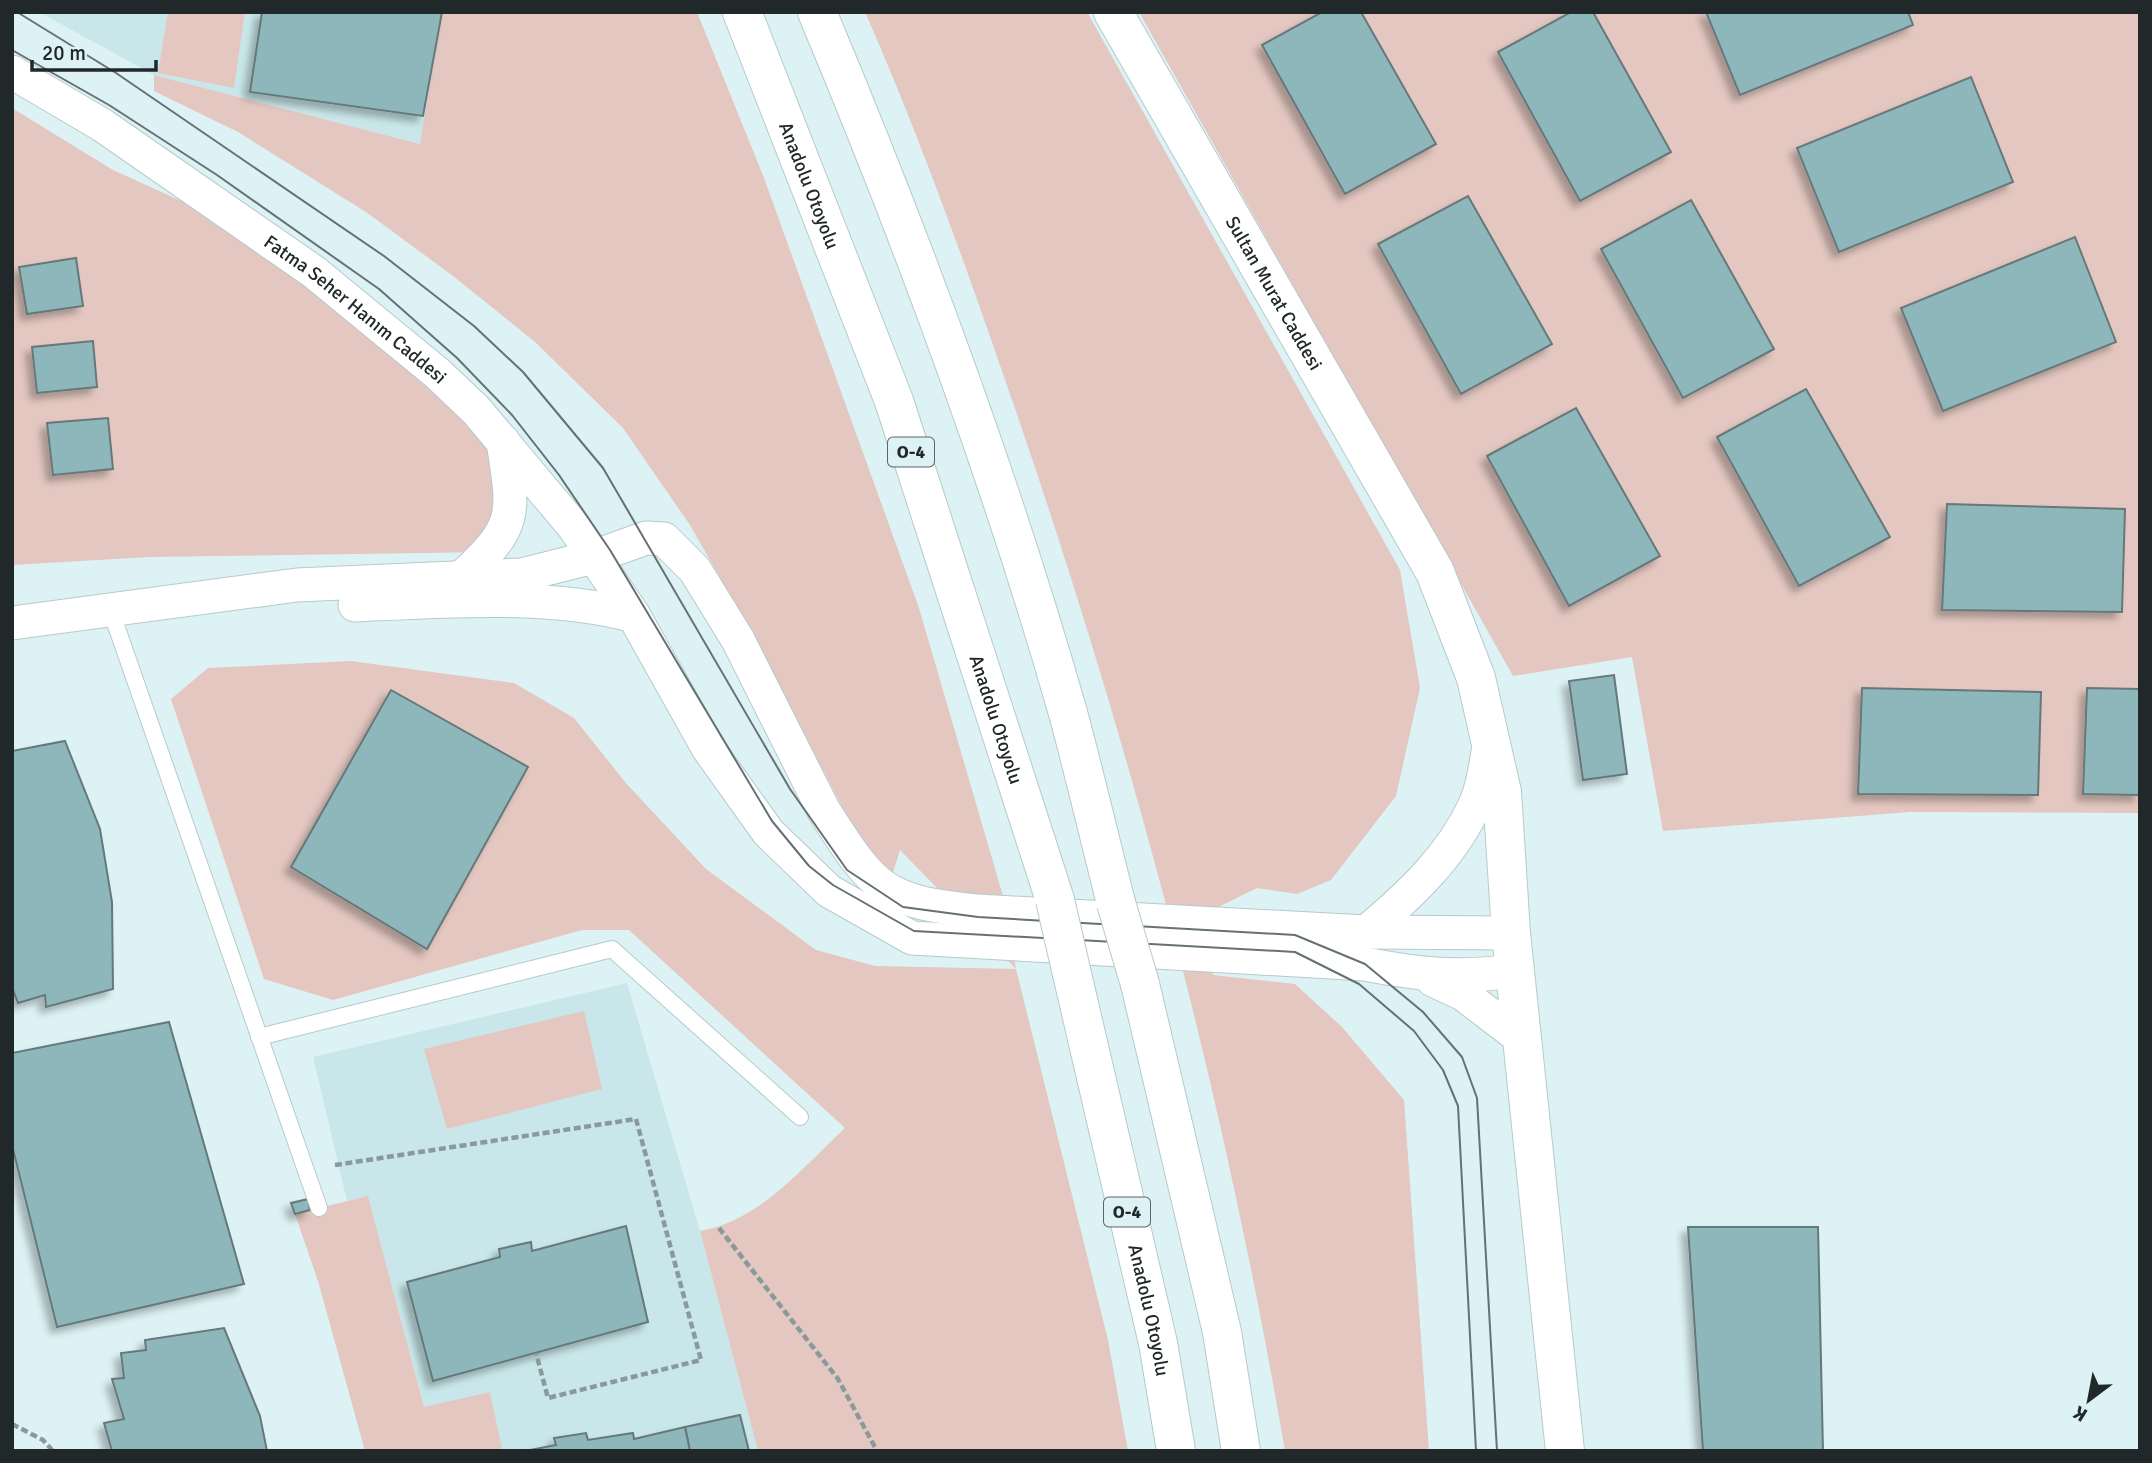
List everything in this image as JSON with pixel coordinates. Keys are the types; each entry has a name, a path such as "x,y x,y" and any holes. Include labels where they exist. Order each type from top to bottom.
{"main road":[{"name":"Anadolu Otoyolu","path":"743,12 894,401 1055,900 1158,1343 1176,1451"},
{"path":"817,12 927,289 1003,503 1068,714 1116,903 1140,984 1222,1332 1241,1451"},
{"name":"Sultan Murat Caddesi","path":"1113,12 1435,572 1476,678 1502,792 1511,933 1566,1451"}],"street":[{"name":"Fatma Seher Hanım Caddesi","path":"12,72 102,125 314,272 437,373 503,441 566,516 634,616 708,748 768,832 829,891 912,937 1365,964 1424,976"},
{"path":"462,577 490,552 508,526 511,493 503,441"},
{"path":"12,623 235,596 298,585 522,575 593,557 646,538 664,539 695,570 738,640 824,811 845,843 859,864 880,886 900,898 938,908 977,912 1366,932 1511,933"},
{"path":"235,596 306,608 394,603 577,604 634,616"},
{"path":"1366,932 1412,894 1447,852 1476,803 1490,741"},
{"path":"1424,976 1469,977 1515,971"},
{"path":"1424,976 1463,994 1522,1039"}],"lane":[{"path":"111,611 319,1208"},
{"path":"259,1037 612,948 800,1116"}],"path":[{"path":"306,1169 636,1119 701,1360 548,1398 536,1353"},
{"path":"719,1228 838,1379 877,1451"},
{"path":"12,1424 43,1440 52,1451"}],"shaded area":[{"path":"39,12 593,12 420,144 154,75"},
{"path":"168,12 245,12 234,88 158,73"},
{"path":"442,12 697,12 764,178 919,608 1003,896 1016,969 900,850 891,879 869,859 758,644 690,525 623,428 534,341 453,276 366,212 238,132 154,91 154,75 420,144"},
{"path":"865,12 1087,12 1400,570 1420,688 1396,796 1331,880 1297,894 1257,888 1198,917 1213,975 1295,984 1342,1027 1404,1100 1429,1451 1285,1451 1235,1191 1205,1062 1174,934 1103,681 1064,555 967,271 908,115"},
{"path":"1139,12 2140,12 2140,813 1910,812 1663,831 1632,657 1513,676"},
{"path":"12,108 113,170 267,240 503,441 490,552 150,557 12,565"},
{"path":"351,661 514,683 574,718 625,782 706,869 816,950 875,966 1016,969 1108,1340 1128,1451 758,1451 700,1231 722,1225 761,1204 845,1128 629,930 582,930 333,1000 264,979 171,699 208,668"},
{"path":"627,983 700,1231 758,1451 436,1451 368,1197 347,1201 313,1057"},
{"path":"584,1011 602,1089 447,1129 424,1049"},
{"path":"368,1196 424,1407 490,1392 502,1449 365,1451 318,1281 295,1214"}],"building":[{"path":"262,12 442,12 423,116 250,92"},
{"path":"1322,12 1361,12 1436,144 1345,194 1262,45"},
{"path":"1571,12 1593,12 1671,152 1580,201 1498,52"},
{"path":"1706,12 1908,12 1913,25 1740,95"},
{"path":"1971,77 2013,182 1839,252 1797,148"},
{"path":"1468,196 1552,344 1461,394 1378,244"},
{"path":"1691,200 1774,349 1683,398 1601,249"},
{"path":"2075,237 2116,342 1943,411 1901,308"},
{"path":"76,258 83,306 27,314 19,267"},
{"path":"93,341 97,387 37,393 32,347"},
{"path":"1806,389 1890,537 1799,586 1717,437"},
{"path":"1576,408 1660,556 1569,606 1487,456"},
{"path":"108,418 113,469 53,475 47,423"},
{"path":"1947,504 2125,509 2122,612 1942,610"},
{"path":"1614,675 1627,774 1583,780 1569,681"},
{"path":"1862,688 2041,692 2038,795 1858,794"},
{"path":"2087,688 2140,689 2140,795 2083,794"},
{"path":"391,690 528,767 427,949 291,867"},
{"path":"65,741 100,829 112,902 113,989 46,1007 45,995 18,1003 12,987 12,751"},
{"path":"169,1022 244,1284 57,1327 12,1145 12,1053"},
{"path":"308,1199 310,1210 295,1214 291,1203"},
{"path":"626,1226 648,1322 433,1381 407,1282 500,1257 499,1249 531,1242 532,1251"},
{"path":"1688,1227 1818,1227 1823,1451 1703,1451"},
{"path":"224,1328 260,1416 267,1451 112,1451 104,1423 124,1419 112,1379 124,1378 121,1353 146,1350 145,1340"},
{"path":"740,1415 749,1451 690,1451 685,1427"},
{"path":"685,1427 690,1451 525,1451 556,1445 554,1438 586,1433 588,1440 633,1433 634,1439"}],"tram line":[{"path":"17,12 116,73 384,256 474,326 523,372 603,468 790,789 847,870 903,907 978,917 1295,935 1365,964 1423,1012 1462,1057 1477,1098 1497,1451"},
{"path":"12,50 109,105 217,175 379,289 457,358 512,415 559,475 610,550 772,821 809,866 833,885 914,931 1295,952 1359,984 1414,1031 1443,1070 1458,1106 1476,1451"}]}
